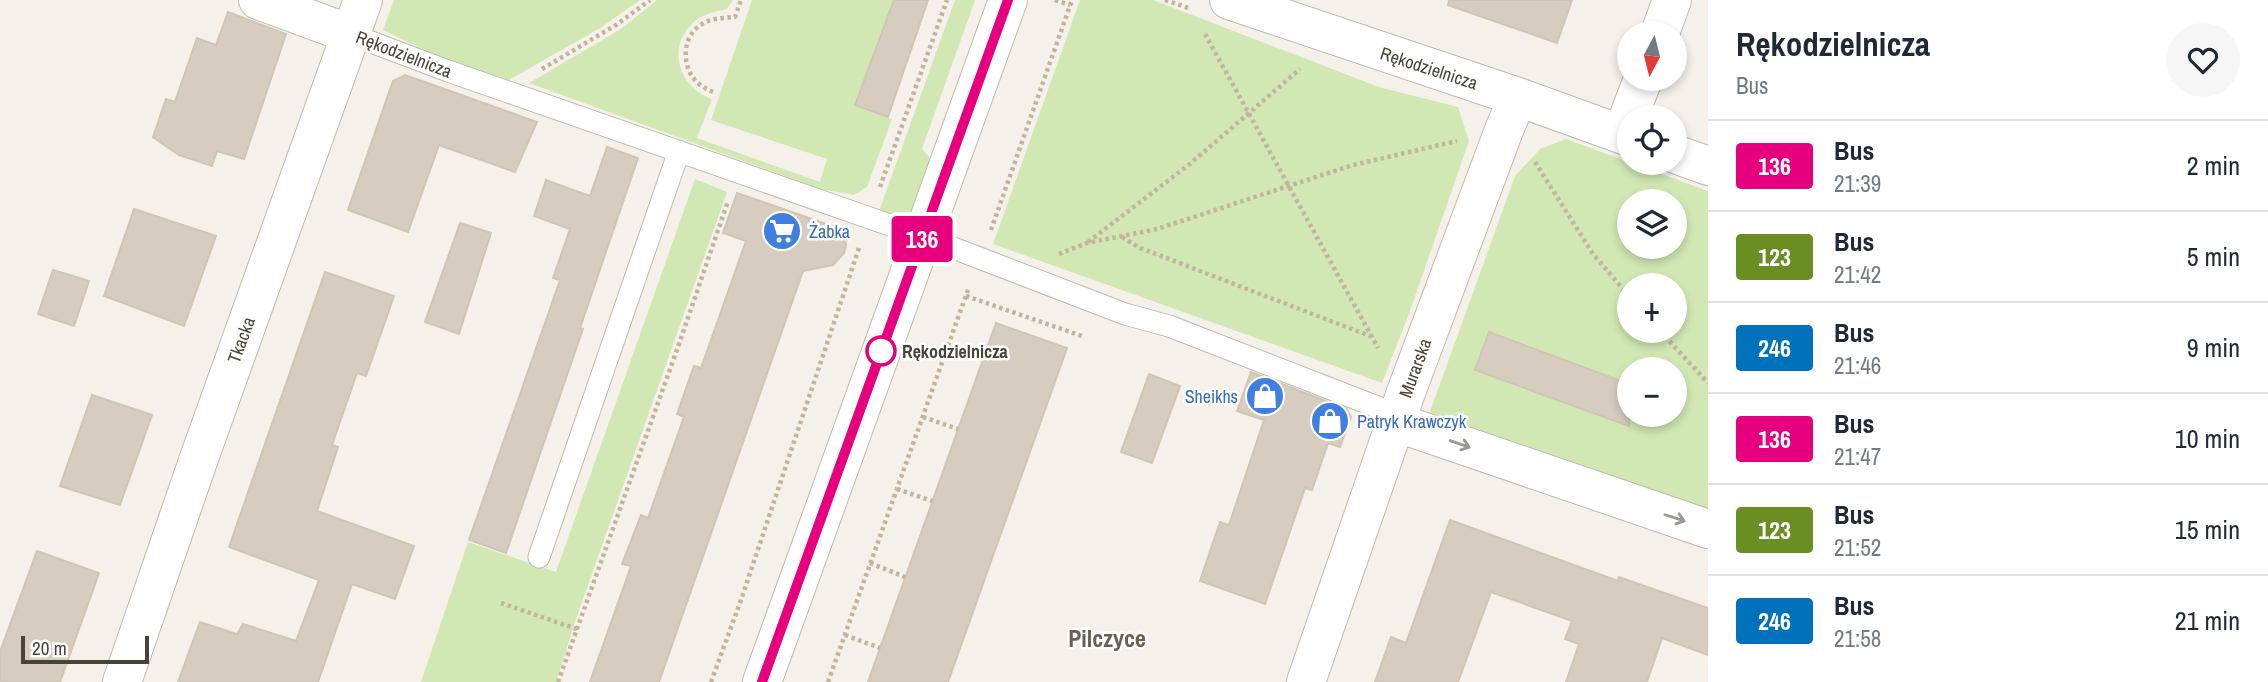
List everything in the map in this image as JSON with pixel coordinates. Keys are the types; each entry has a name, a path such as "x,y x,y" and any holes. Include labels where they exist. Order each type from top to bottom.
{"street":[{"name":"Rękodzielnicza","path":"258,0 356,17"},
{"path":"762,682 1008,0"},
{"name":"Rękodzielnicza","path":"1228,0 1511,114 1617,134"},
{"path":"1664,21 1672,0"},
{"name":"Tkacka","path":"122,682 202,448 356,17"},
{"name":"Murarska","path":"1306,682 1399,410 1511,114"},
{"path":"1687,158 1708,166"},
{"path":"1399,410 1708,529"}],"lane":[{"name":"Rękodzielnicza","path":"356,17 504,90 907,231"},
{"path":"538,557 679,151"},
{"path":"943,244 1125,314 1169,326 1399,410"}],"path":[{"path":"504,90 597,38 650,0"},
{"path":"713,92 699,84 689,72 685,54 687,46 690,37 702,24 735,17 741,0"},
{"path":"711,682 869,218 947,0"},
{"path":"828,682 1071,3 1055,0"},
{"path":"1164,0 1191,9"},
{"path":"1204,33 1371,336 1399,410"},
{"path":"1307,63 1250,115 1087,243 1157,229 1511,114 1534,159 1593,254 1617,282"},
{"path":"558,682 738,172"},
{"path":"1122,237 1140,248 1371,336"},
{"path":"966,296 1090,339"},
{"path":"1671,343 1708,383"},
{"path":"948,346 983,358"},
{"path":"923,417 958,429"},
{"path":"897,489 932,501"},
{"path":"870,563 905,577"},
{"path":"501,603 577,629"},
{"path":"845,635 880,649"}],"green space":[{"path":"394,0 640,0 602,27 509,80 439,57 383,30"},
{"path":"657,0 733,0 727,9 699,18 684,34 680,45 678,56 685,77 701,94 712,99 697,138 820,182 827,159 711,120 752,0 894,0 855,105 892,119 867,187 854,195 820,189 529,83 621,29"},
{"path":"955,0 975,0 922,149 931,159 912,217 897,217 879,211"},
{"path":"1080,0 1153,0 1379,87 1458,107 1469,141 1382,383 993,244"},
{"path":"1566,139 1617,158 1617,175 1664,175 1708,191 1708,517 1427,420 1515,176 1540,149"},
{"path":"695,179 727,192 556,682 421,682 468,542 556,572"}],"building":[{"path":"894,0 928,0 888,117 855,105"},
{"path":"1449,0 1572,0 1557,43 1448,5"},
{"path":"228,12 286,34 244,159 217,151 212,166 179,155 153,137 166,99 175,102 197,38 216,45"},
{"path":"405,75 537,122 515,172 439,145 408,232 348,210 393,81"},
{"path":"607,147 638,158 506,553 469,540 560,280 553,278 570,229 534,216 546,180 590,196"},
{"path":"737,193 838,228 844,235 844,253 833,265 803,271 659,682 590,682 631,566 622,564 641,515 648,518 684,417 677,414 694,366 701,368 746,241 723,233"},
{"path":"134,209 216,236 184,326 104,296"},
{"path":"460,223 491,233 459,334 425,322"},
{"path":"53,270 89,281 74,326 38,314"},
{"path":"325,272 394,296 366,376 357,373 332,445 338,447 317,511 414,546 395,599 352,584 318,682 178,682 200,622 237,634 243,624 296,641 319,580 229,547"},
{"path":"996,323 1067,348 948,682 868,682"},
{"path":"1489,332 1617,380 1617,422 1475,370"},
{"path":"1251,372 1347,409 1351,417 1340,447 1328,443 1312,490 1305,488 1265,604 1200,581 1220,522 1229,525 1264,420 1237,411"},
{"path":"1149,374 1180,386 1152,463 1121,452"},
{"path":"92,395 152,415 120,505 60,486"},
{"path":"1450,520 1618,581 1619,577 1708,608 1708,655 1662,638 1647,682 1566,682 1579,644 1565,639 1572,621 1491,592 1458,682 1375,682 1391,637 1406,643"},
{"path":"37,551 99,573 60,682 0,682 0,652"}],"bus line":[{"name":"136","path":"762,682 1008,0"}],"place":[{"name":"Żabka","path":"782,231"},
{"name":"Rękodzielnicza","path":"881,351"},
{"name":"Sheikhs","path":"1265,396"},
{"name":"Patryk Krawczyk","path":"1330,421"}],"district":[{"name":"Pilczyce","path":"1107,638"}]}
